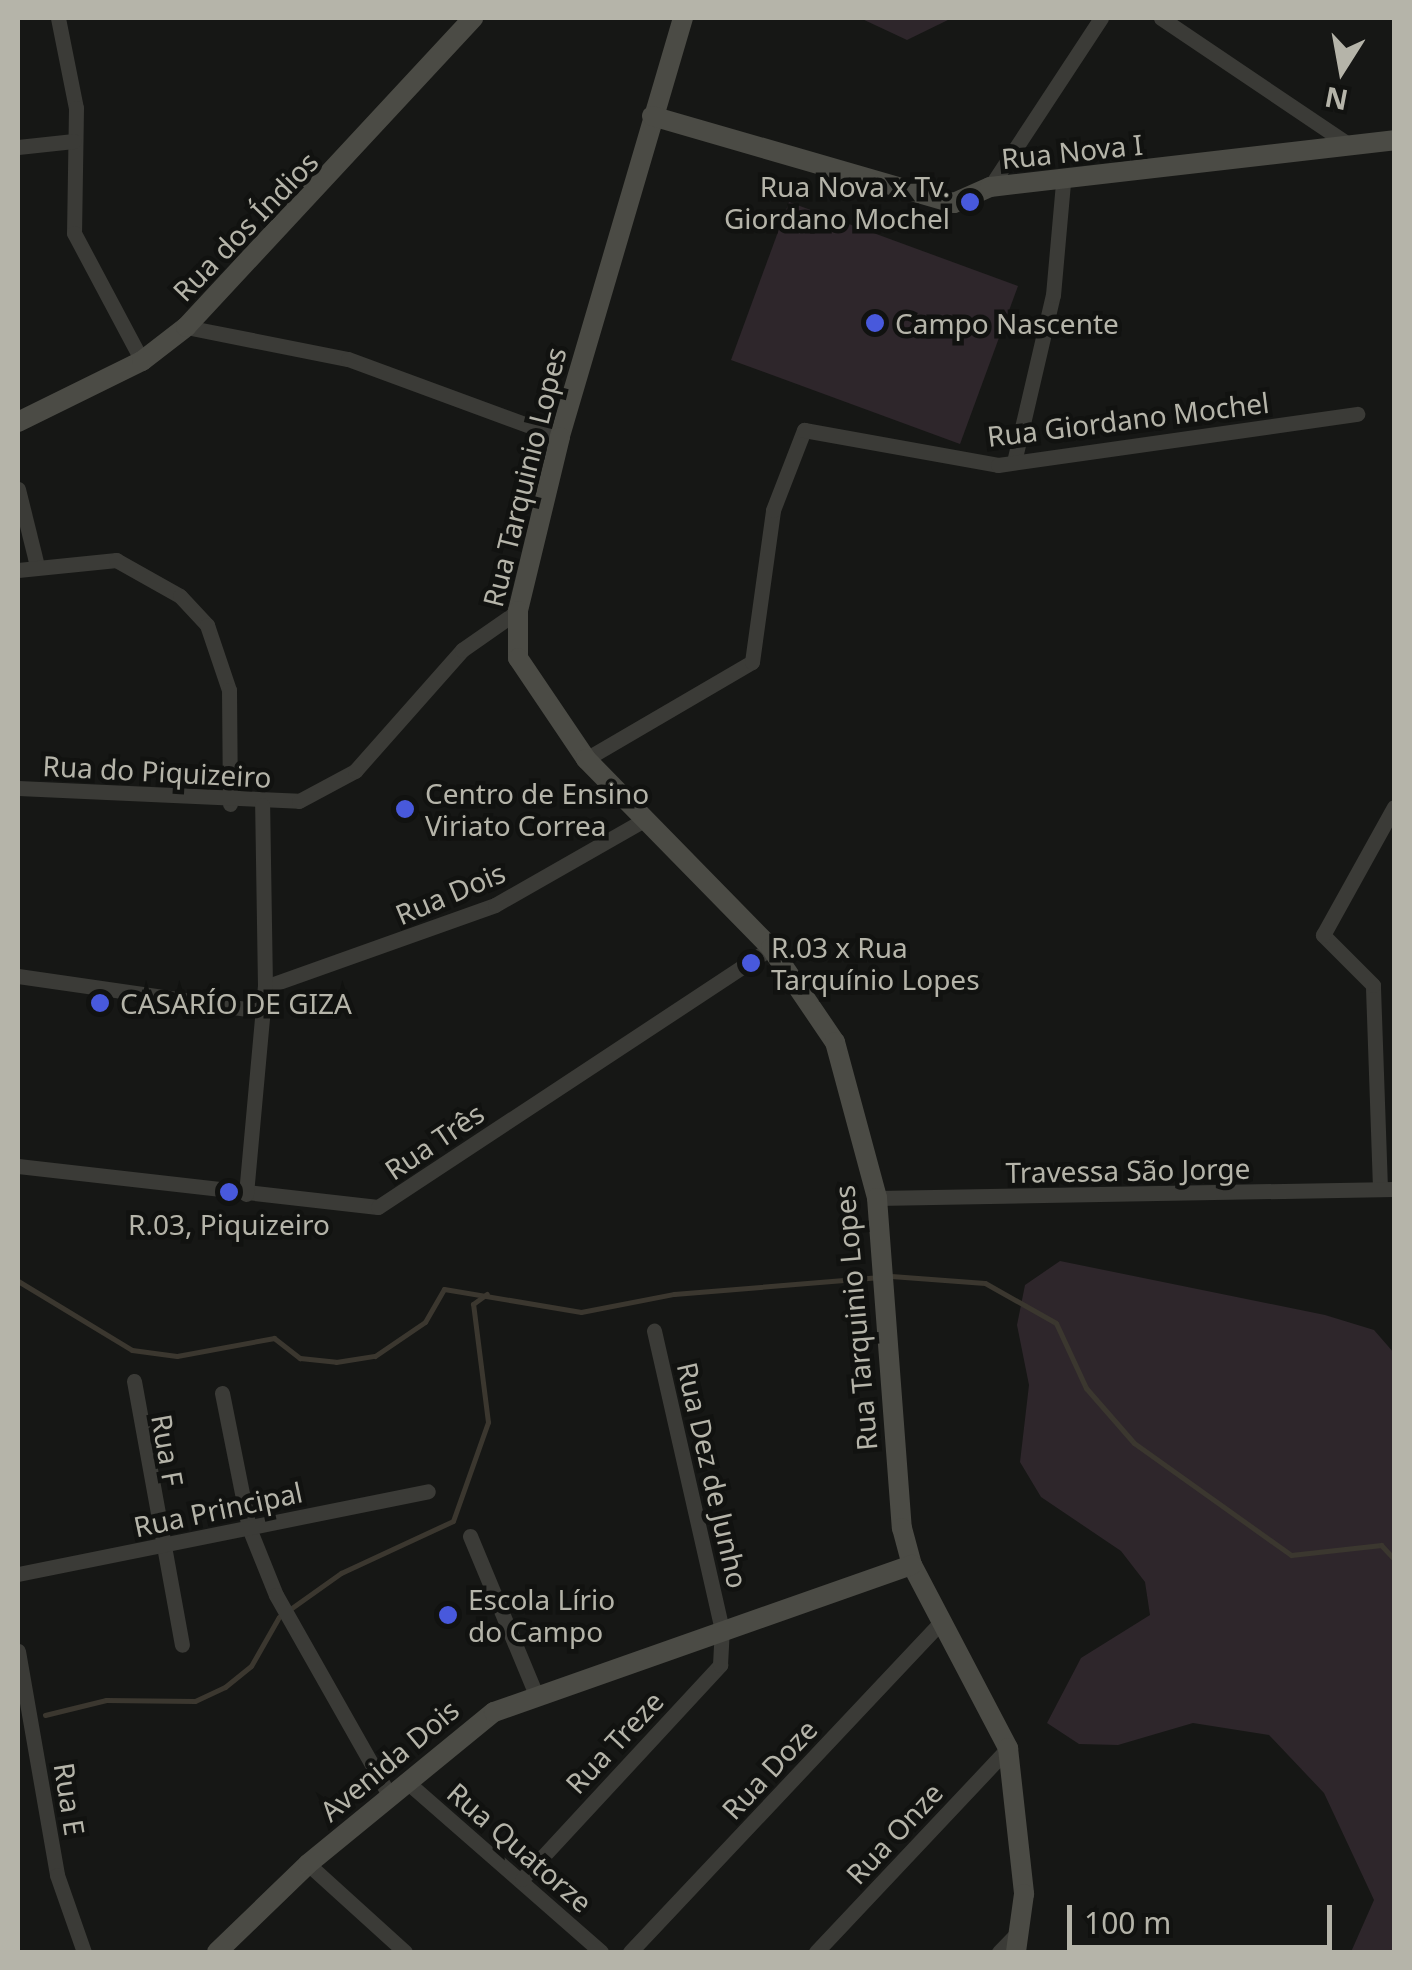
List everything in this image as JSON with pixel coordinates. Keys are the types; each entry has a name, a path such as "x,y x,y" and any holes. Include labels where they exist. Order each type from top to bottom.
{"street":[{"path":"58,18 74,141 74,233 142,362"},
{"name":"Rua dos Índios","path":"18,422 142,362 186,326 473,18"},
{"name":"Rua Tarquinio Lopes","path":"682,18 560,437 518,612 526,678 586,759 771,948 835,1042 877,1198 894,1456 912,1566 1008,1748 1022,1928 1016,1952"},
{"path":"990,187 1101,18"},
{"path":"1161,18 1348,144"},
{"name":"Rua Nova I","path":"652,116 940,201 970,202 990,187 1063,182 1394,140"},
{"path":"18,147 74,141"},
{"path":"1014,462 1052,295 1063,182"},
{"path":"186,326 348,359 560,437"},
{"name":"Rua Giordano Mochel","path":"586,759 752,662 766,542 796,435 817,430 942,458 1014,462 1357,414"},
{"path":"18,489 37,566"},
{"path":"18,570 101,558 132,565 208,625 229,690 230,804"},
{"name":"Rua do Piquizeiro","path":"18,788 230,804 299,801 355,771 462,650 518,612"},
{"path":"246,1194 264,987 262,805"},
{"name":"Travessa São Jorge","path":"877,1198 1387,1188 1374,985 1322,935 1394,808"},
{"name":"Rua Dois","path":"264,987 495,905 644,820"},
{"name":"Rua Três","path":"18,1166 364,1209 393,1200 771,948"},
{"path":"18,976 261,1011"},
{"name":"Rua Dez de Junho","path":"654,1331 722,1630"},
{"name":"Rua F","path":"134,1380 182,1645"},
{"path":"222,1393 249,1528 280,1602 388,1796"},
{"name":"Rua Principal","path":"18,1574 162,1548 428,1491"},
{"path":"470,1536 535,1692"},
{"name":"Avenida Dois","path":"217,1952 308,1864 475,1722 535,1692 912,1566"},
{"name":"Rua Doze","path":"630,1952 943,1620"},
{"name":"Rua Treze","path":"522,1879 720,1665 722,1630"},
{"name":"Rua E","path":"18,1651 57,1875 84,1952"},
{"name":"Rua Onze","path":"816,1952 1008,1748"},
{"name":"Rua Quatorze","path":"406,1781 522,1879 600,1952"},
{"path":"308,1864 405,1952"},
{"path":"999,1952 1022,1928"}],"shaded area":[{"path":"860,18 952,18 907,40"},
{"name":"Campo Nascente","path":"789,202 1018,286 960,444 731,360"},
{"path":"1060,1261 1325,1315 1374,1330 1394,1353 1394,1952 1351,1952 1374,1900 1324,1793 1269,1735 1193,1723 1118,1745 1079,1744 1047,1723 1081,1658 1150,1615 1145,1582 1121,1551 1041,1497 1020,1462 1029,1385 1017,1325 1025,1285"}],"waterway":[{"path":"891,1276 985,1283 1056,1323 1086,1388 1134,1443 1291,1555 1381,1545 1394,1559"},
{"path":"18,1281 132,1350 177,1356 274,1338 300,1358 336,1362 375,1356 425,1322 444,1289 581,1312 674,1294 880,1277"},
{"path":"45,1715 106,1700 195,1701 225,1687 251,1666 279,1617 341,1573 453,1521 488,1422 473,1304 487,1294"}],"place":[{"name":"Rua Nova x Tv. Giordano Mochel","path":"970,202"},
{"name":"Campo Nascente","path":"875,323"},
{"name":"Centro de Ensino Viriato Correa","path":"405,809"},
{"name":"R.03 x Rua Tarquínio Lopes","path":"751,963"},
{"name":"CASARÍO DE GIZA","path":"100,1003"},
{"name":"R.03, Piquizeiro","path":"229,1192"},
{"name":"Escola Lírio do Campo","path":"448,1615"}]}
